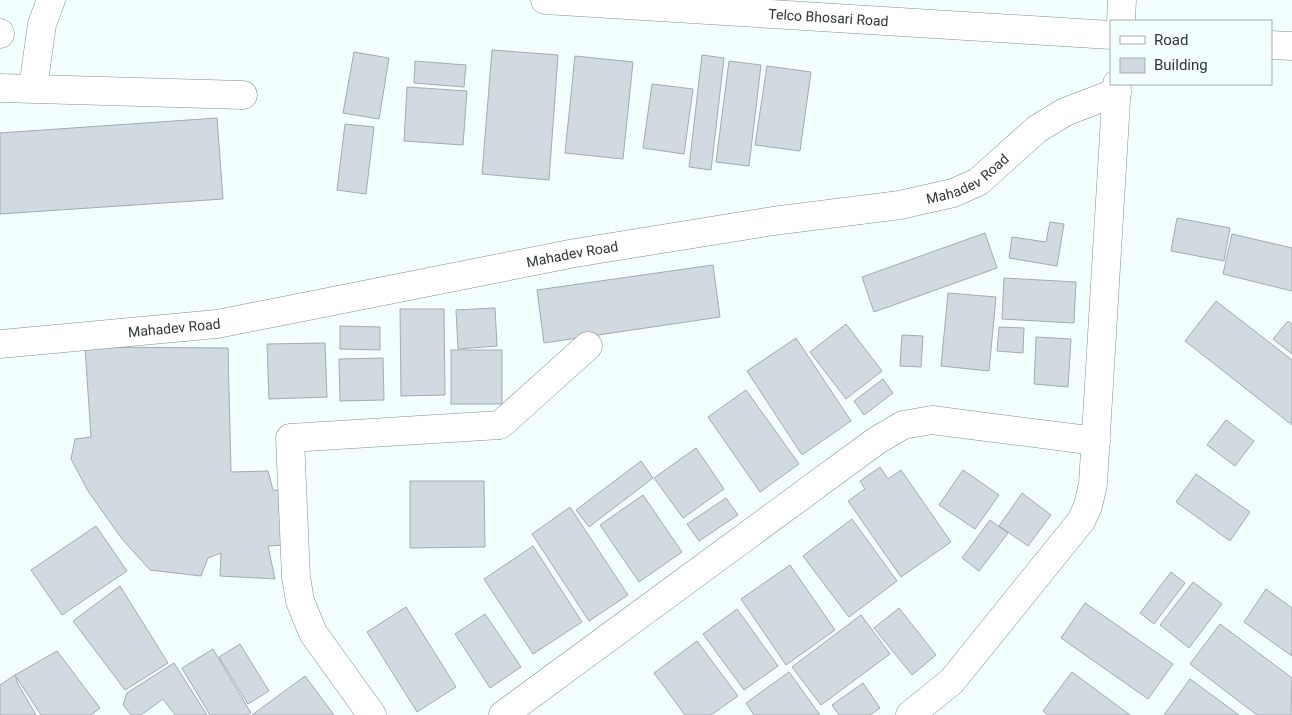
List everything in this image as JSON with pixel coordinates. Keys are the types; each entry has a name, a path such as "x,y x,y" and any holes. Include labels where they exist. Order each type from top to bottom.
{"lane":[{"path":"33,88 42,24 51,0"},
{"name":"Telco Bhosari Road","path":"545,0 602,2 1110,35"},
{"path":"1121,20 1122,0"},
{"path":"1272,45 1292,46"},
{"path":"0,88 243,95"},
{"path":"910,715 952,681 1081,521 1088,506 1093,484 1096,441 1117,88"},
{"name":"Mahadev Road","path":"0,344 217,324 575,253 773,221 900,205 953,193 978,182 1037,129 1065,112 1117,88"},
{"path":"372,715 313,633 300,601 296,577 290,438 500,425 588,346"},
{"path":"503,715 876,442 903,425 932,420 1096,441"}],"building":[{"path":"492,50 558,55 549,180 482,174"},
{"path":"354,52 389,58 379,119 343,113"},
{"path":"702,55 724,58 711,170 689,167"},
{"path":"575,56 633,62 623,159 565,153"},
{"path":"415,61 466,65 464,87 414,83"},
{"path":"729,61 761,65 749,166 716,162"},
{"path":"767,66 811,72 800,151 755,145"},
{"path":"652,84 693,89 684,154 643,148"},
{"path":"407,87 467,91 463,145 404,141"},
{"path":"217,118 223,199 0,214 0,133"},
{"path":"345,124 374,127 366,194 337,190"},
{"path":"1177,218 1230,228 1224,261 1171,251"},
{"path":"1050,222 1064,224 1057,266 1009,258 1012,237 1046,242"},
{"path":"985,233 997,268 874,312 862,277"},
{"path":"1232,234 1292,248 1292,291 1223,274"},
{"path":"713,265 720,317 544,343 537,290"},
{"path":"1004,278 1076,282 1074,323 1002,319"},
{"path":"948,293 996,297 989,371 941,366"},
{"path":"1216,301 1292,360 1292,425 1185,341"},
{"path":"495,308 497,346 458,349 456,310"},
{"path":"400,309 444,309 445,395 401,396"},
{"path":"1288,321 1292,324 1292,354 1273,339"},
{"path":"846,324 882,371 846,399 810,352"},
{"path":"340,326 380,327 380,350 340,349"},
{"path":"999,327 1024,328 1023,353 997,351"},
{"path":"902,335 923,336 921,367 900,366"},
{"path":"1036,337 1071,339 1068,387 1034,384"},
{"path":"796,338 851,421 802,455 747,371"},
{"path":"325,343 327,397 269,399 267,344"},
{"path":"85,347 228,348 231,472 268,471 273,490 285,491 286,545 268,546 275,579 220,576 221,553 208,558 201,576 150,570 122,539 88,491 71,459 75,439 91,437"},
{"path":"451,350 502,350 502,404 451,404"},
{"path":"383,358 384,400 340,401 339,359"},
{"path":"883,379 893,393 864,415 854,401"},
{"path":"746,390 799,464 760,492 708,417"},
{"path":"1226,420 1254,441 1235,466 1207,445"},
{"path":"696,448 724,489 683,518 654,478"},
{"path":"641,461 653,478 589,527 576,510"},
{"path":"880,467 888,479 901,470 951,542 901,577 848,501 865,489 860,481"},
{"path":"963,470 999,495 975,529 939,505"},
{"path":"1196,474 1250,512 1230,541 1176,502"},
{"path":"410,481 484,481 485,547 410,548"},
{"path":"1022,493 1051,515 1028,546 999,526"},
{"path":"643,495 682,552 639,582 600,525"},
{"path":"726,498 738,515 699,541 687,524"},
{"path":"570,507 628,595 589,621 532,534"},
{"path":"852,519 897,581 849,617 803,556"},
{"path":"990,520 1008,533 979,571 962,558"},
{"path":"96,526 127,571 62,615 31,570"},
{"path":"533,546 582,622 533,654 484,579"},
{"path":"790,565 835,630 786,665 741,599"},
{"path":"1171,572 1185,583 1154,624 1140,613"},
{"path":"1193,582 1222,604 1189,648 1160,625"},
{"path":"120,586 168,663 125,690 73,621"},
{"path":"1266,589 1292,608 1292,656 1244,622"},
{"path":"1085,603 1173,664 1148,699 1061,638"},
{"path":"406,607 456,687 417,712 367,632"},
{"path":"899,608 936,655 912,675 874,628"},
{"path":"737,609 778,666 744,690 703,634"},
{"path":"485,614 521,667 490,688 455,634"},
{"path":"861,615 890,654 821,705 792,667"},
{"path":"1220,624 1292,678 1291,715 1257,715 1190,664"},
{"path":"697,641 738,696 711,715 685,715 654,673"},
{"path":"240,644 269,691 248,704 219,657"},
{"path":"213,649 251,713 247,715 210,715 182,668"},
{"path":"57,651 100,708 91,715 41,715 15,675"},
{"path":"174,663 207,715 175,715 163,699 141,715 131,715 123,705 127,693"},
{"path":"789,672 820,715 754,715 746,703"},
{"path":"1072,672 1130,715 1048,715 1043,711"},
{"path":"15,675 18,684 36,715 0,715 0,685"},
{"path":"305,676 334,715 252,715"},
{"path":"1190,679 1239,715 1164,715"},
{"path":"863,683 880,708 870,715 839,715 832,705"}]}
